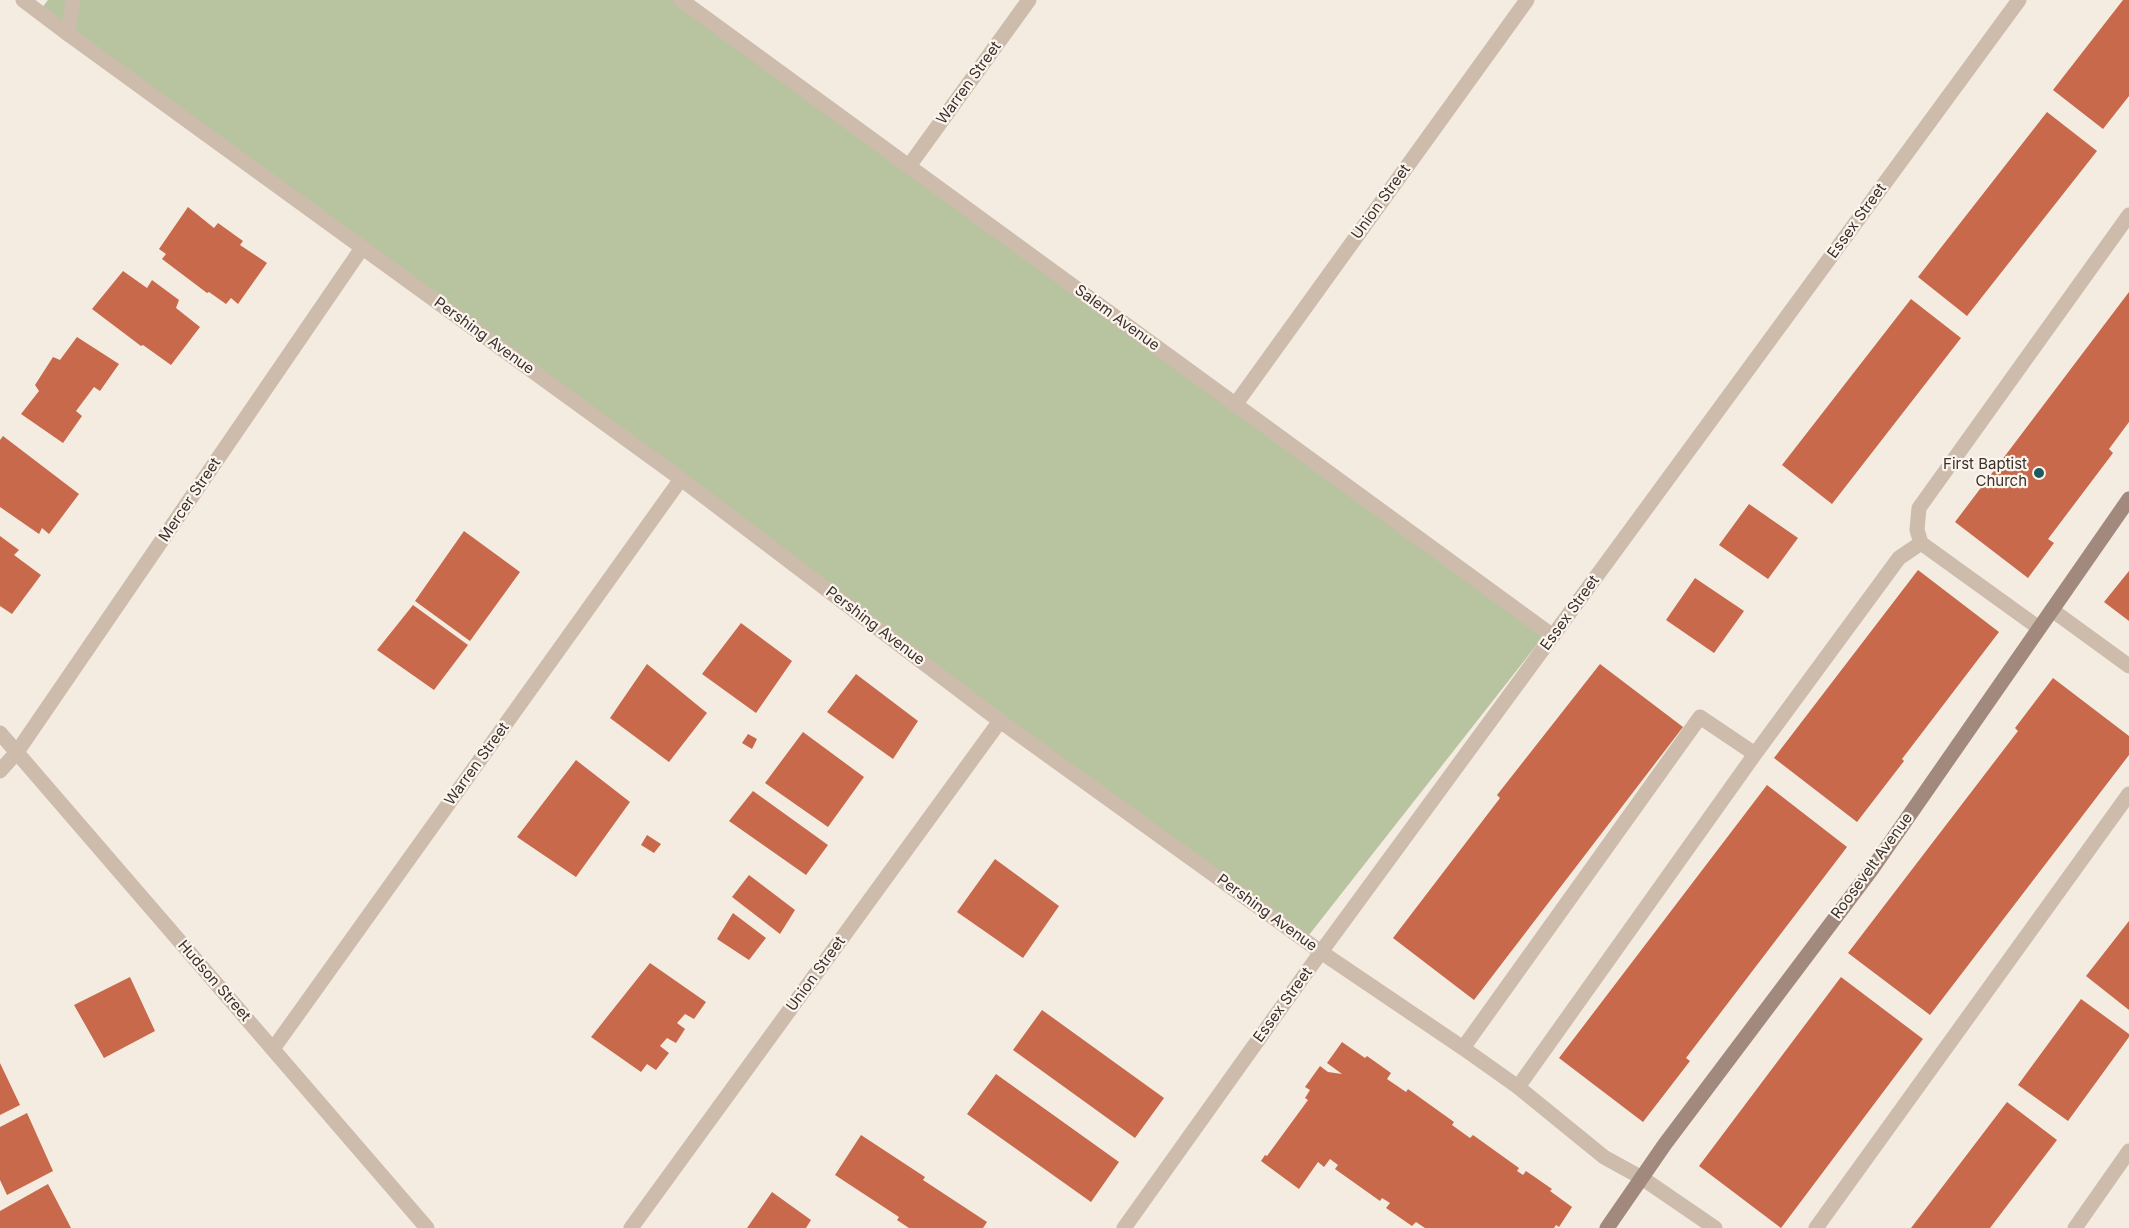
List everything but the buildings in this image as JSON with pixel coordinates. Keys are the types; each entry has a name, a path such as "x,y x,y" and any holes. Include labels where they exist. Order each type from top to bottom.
{"street":[{"name":"Pershing Avenue","path":"23,0 681,479 1000,721 1321,952 1463,1048 1518,1088 1604,1157 1642,1178 1715,1228"},
{"path":"68,33 73,0"},
{"name":"Salem Avenue","path":"681,0 1553,636"},
{"name":"Warren Street","path":"909,166 1029,0"},
{"name":"Union Street","path":"1235,405 1527,0"},
{"name":"Essex Street","path":"1124,1228 1321,952 2019,0"},
{"path":"2039,628 1921,543 1917,530 1919,508 2129,214"},
{"name":"Mercer Street","path":"0,771 17,752 362,248"},
{"name":"Warren Street","path":"273,1049 681,479"},
{"name":"Roosevelt Avenue","path":"1607,1228 1665,1144 1872,869 2129,499"},
{"path":"1518,1088 1755,754 1899,558 1921,543"},
{"path":"2052,610 2129,666"},
{"path":"1463,1048 1700,717 1755,754"},
{"name":"Union Street","path":"631,1228 1000,721"},
{"name":"Hudson Street","path":"0,733 428,1228"},
{"path":"1816,1228 2129,794"},
{"path":"2075,1228 2129,1151"}],"green space":[{"path":"48,0 693,0 1550,628 1305,940 37,14"}],"place":[{"name":"First Baptist Church","path":"2039,473"}]}
